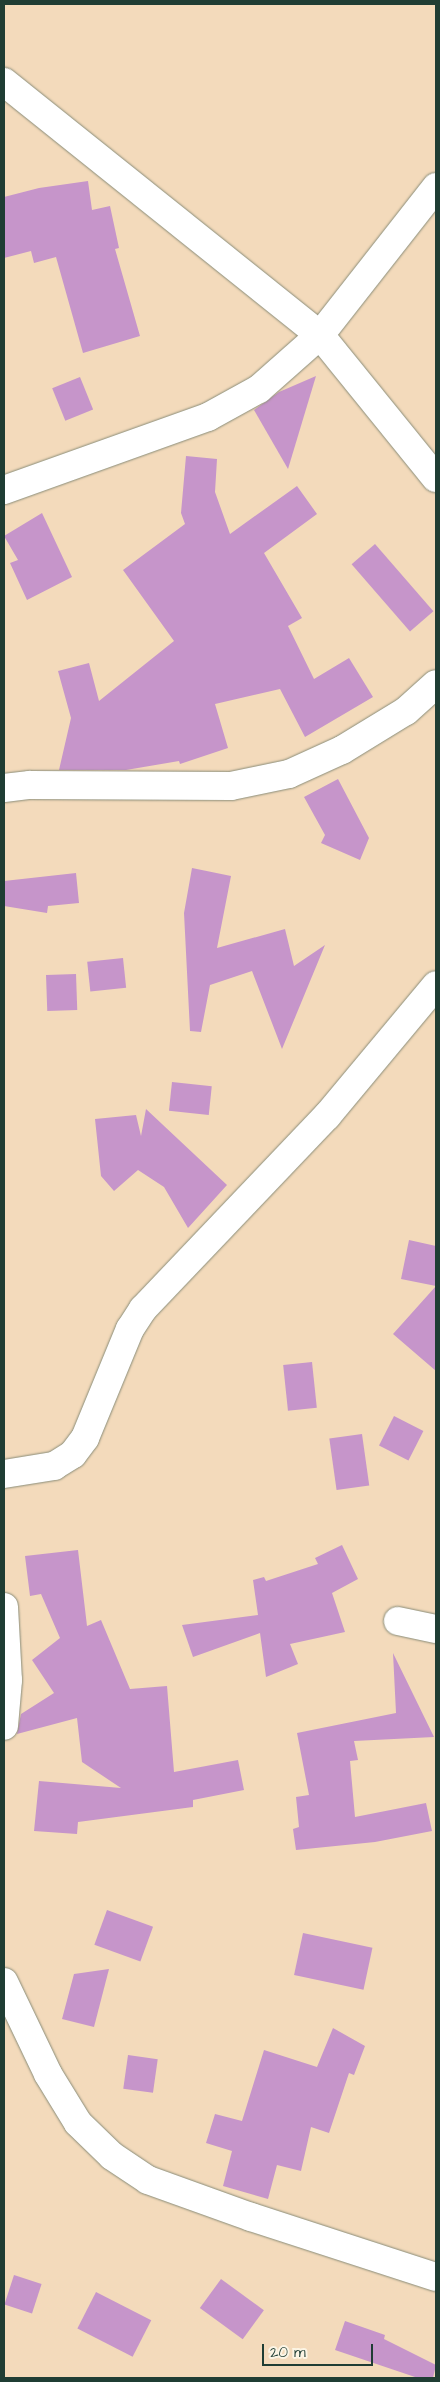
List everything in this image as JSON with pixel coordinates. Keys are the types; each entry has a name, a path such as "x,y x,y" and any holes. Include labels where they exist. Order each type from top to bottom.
{"street":[{"path":"4,82 320,335 436,478"},
{"path":"4,490 208,417 259,389 320,335 436,187"},
{"path":"4,788 40,785 231,786 289,774 342,750 406,711 436,684"},
{"path":"4,1474 54,1466 73,1454 85,1438 130,1329 143,1308 327,1116 436,985"},
{"path":"4,1606 8,1680 4,1726"},
{"path":"398,1621 436,1629"},
{"path":"4,1982 48,2074 68,2107 78,2123 112,2156 148,2180 251,2217 436,2277"}],"building":[{"path":"88,181 92,210 110,206 119,248 115,249 140,336 83,353 56,257 34,263 31,251 4,258 4,197 39,188"},
{"path":"316,376 288,469 254,410 279,392"},
{"path":"80,377 93,409 65,421 52,388"},
{"path":"186,456 217,459 215,492 230,534 297,486 317,514 264,553 302,618 288,626 314,679 349,658 373,697 305,737 280,689 215,704 228,748 180,764 179,761 126,770 59,770 71,718 58,671 89,663 99,701 174,641 123,570 185,524 181,513"},
{"path":"42,513 72,577 27,600 10,563 18,560 4,536"},
{"path":"375,544 433,611 410,632 352,564"},
{"path":"338,779 369,838 360,860 321,843 325,835 304,797"},
{"path":"192,868 231,876 217,948 285,929 294,966 325,945 282,1049 252,971 210,985 201,1032 190,1031 184,913"},
{"path":"76,873 79,903 48,906 47,913 4,906 4,881"},
{"path":"123,958 126,988 90,992 87,962"},
{"path":"76,974 77,1010 47,1011 46,975"},
{"path":"172,1082 212,1086 209,1115 169,1111"},
{"path":"146,1109 227,1185 188,1228 164,1187 138,1170 114,1191 101,1176 95,1119 136,1115 141,1136"},
{"path":"409,1240 436,1246 436,1286 401,1279"},
{"path":"436,1286 436,1371 393,1334"},
{"path":"312,1362 317,1408 288,1411 283,1365"},
{"path":"394,1416 423,1431 408,1460 379,1445"},
{"path":"362,1434 369,1485 337,1490 329,1439"},
{"path":"342,1545 358,1579 332,1593 345,1632 290,1644 298,1664 266,1677 260,1633 193,1657 182,1625 258,1615 253,1580 264,1577 266,1581 318,1564 315,1558"},
{"path":"78,1550 87,1626 101,1620 130,1689 167,1686 174,1772 238,1760 244,1790 193,1800 193,1807 78,1822 77,1834 34,1831 39,1781 121,1788 82,1762 77,1718 17,1734 21,1714 54,1693 32,1660 60,1638 41,1594 30,1596 25,1556"},
{"path":"393,1653 434,1737 354,1741 358,1760 350,1761 355,1817 426,1803 432,1831 375,1842 296,1850 293,1829 299,1827 296,1797 309,1795 297,1733 396,1713"},
{"path":"107,1910 153,1927 140,1962 94,1945"},
{"path":"303,1933 372,1948 364,1990 294,1975"},
{"path":"109,1969 94,2027 62,2019 74,1974"},
{"path":"333,2028 365,2046 354,2075 349,2073 329,2133 311,2127 301,2171 277,2165 268,2199 223,2186 232,2151 206,2143 215,2114 242,2121 264,2050 317,2067"},
{"path":"128,2055 158,2059 153,2093 123,2089"},
{"path":"14,2275 42,2284 32,2313 4,2304"},
{"path":"221,2279 264,2310 243,2339 200,2308"},
{"path":"96,2292 151,2320 133,2357 77,2329"},
{"path":"345,2321 385,2335 384,2339 436,2365 433,2378 418,2378 335,2350"}]}
